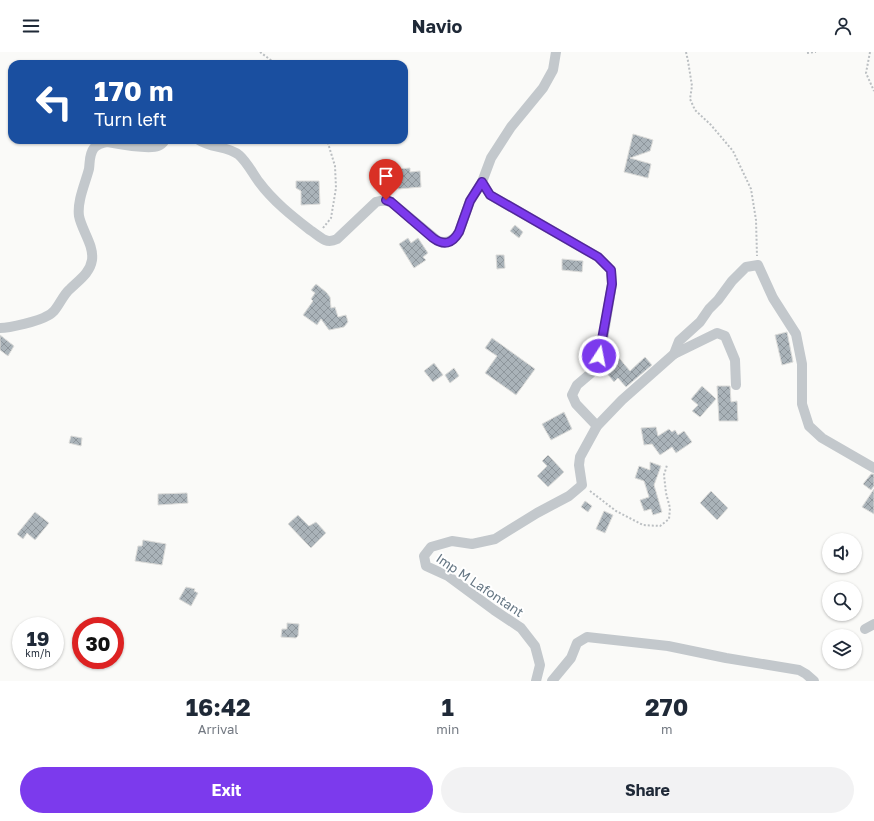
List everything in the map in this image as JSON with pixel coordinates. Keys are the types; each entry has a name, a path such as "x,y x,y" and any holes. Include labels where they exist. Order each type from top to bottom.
{"street":[{"path":"208,144 232,151 242,158 259,183 271,197 318,236 327,241 337,239 376,202 386,200 391,202 438,241 442,243 450,242 459,232 470,201 482,182 491,158 511,127 542,88 553,70 556,52"},
{"path":"0,328 6,328 47,316 54,311 70,289 88,271 91,265 91,250 80,221 79,208 92,152 94,148 99,144"},
{"path":"123,144 155,147 161,144"},
{"path":"482,182 490,195 598,257 611,270 612,284 597,368 577,385 572,395 576,404 597,426"},
{"path":"674,354 679,341 700,322 732,281 746,267 758,265 773,298 796,334 802,364 802,404 808,426 822,438 874,468"},
{"path":"582,485 579,465 580,457 597,426 622,400 674,354 717,333 725,336 735,360 736,385"},
{"name":"Imp M Lafontant","path":"536,681 540,665 535,646 521,628 448,576 426,566 424,556 431,547 452,541 472,544 495,539 536,513 569,496 582,485"},
{"path":"865,629 874,624"},
{"path":"552,681 571,658 577,643 587,637 668,646 726,658 799,670 814,681"}],"path":[{"path":"260,52 271,60"},
{"path":"686,52 692,86 690,99 695,110 711,125 733,151 751,188 756,220 758,265"},
{"path":"807,53 816,52"},
{"path":"870,52 866,73 874,91"},
{"path":"318,236 331,218 336,188 335,166 328,144"},
{"path":"582,485 616,511 644,525 660,526 669,519 670,508 666,493 664,475 666,465"}],"building":[{"path":"633,134 653,140 650,151 630,158 651,164 648,178 624,172"},
{"path":"410,168 410,172 420,171 421,187 398,189 396,169"},
{"path":"296,181 319,181 320,204 301,205 301,191 296,188"},
{"path":"515,225 523,232 519,238 510,231"},
{"path":"408,238 411,243 418,238 428,253 423,257 426,260 414,268 399,244"},
{"path":"496,255 504,255 505,268 497,269"},
{"path":"562,259 583,261 582,272 562,270"},
{"path":"316,284 330,297 331,308 335,307 338,317 346,315 348,322 344,327 329,330 321,319 317,325 303,315 313,301 311,299 315,293 311,290"},
{"path":"787,332 793,362 782,365 775,335"},
{"path":"0,335 14,346 8,356 0,350"},
{"path":"492,338 535,369 516,395 485,373 497,356 485,348"},
{"path":"645,357 652,365 626,387 618,378 614,382 605,371 619,358 630,371"},
{"path":"434,363 443,375 433,382 424,371"},
{"path":"454,368 459,376 450,383 445,375"},
{"path":"702,386 716,399 700,417 692,411 698,405 691,399"},
{"path":"717,386 730,386 731,402 737,401 738,421 719,421"},
{"path":"564,412 572,429 551,440 542,424"},
{"path":"656,427 658,436 669,429 672,432 675,430 678,435 684,431 692,442 676,453 672,447 660,455 652,444 644,445 641,428"},
{"path":"71,436 82,438 81,446 69,443"},
{"path":"548,455 564,472 548,487 537,476 547,466 542,461"},
{"path":"650,462 661,466 654,485 662,512 653,515 651,509 644,511 640,500 649,497 644,481 635,478 639,466 650,470"},
{"path":"871,474 874,474 874,486 871,490 863,484"},
{"path":"874,489 874,514 862,507"},
{"path":"711,491 728,508 717,520 700,503"},
{"path":"187,493 188,503 158,505 158,494"},
{"path":"585,501 592,506 588,512 581,507"},
{"path":"604,511 613,515 605,533 596,529"},
{"path":"35,512 49,523 35,540 27,533 23,539 17,534"},
{"path":"298,515 309,526 316,522 326,533 311,548 288,524"},
{"path":"143,540 166,544 162,565 135,561 138,546 142,546"},
{"path":"186,587 195,589 194,591 198,593 191,606 179,599"},
{"path":"287,623 299,624 298,636 296,638 281,637 282,629 287,629"}],"route":[{"path":"386,200 391,202 433,238 442,243 446,243 453,240 459,232 470,201 482,182 490,195 598,257 611,270 612,284 599,356"}]}
